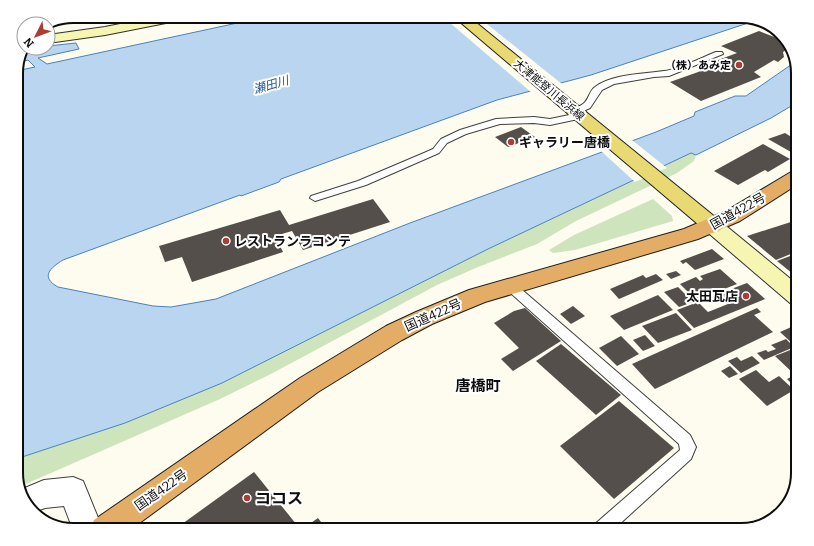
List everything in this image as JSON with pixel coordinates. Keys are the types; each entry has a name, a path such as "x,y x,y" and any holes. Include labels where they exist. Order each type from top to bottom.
{"highway":[{"name":"国道422号","path":"115,523 309,385 363,350 424,318 477,296 509,285 671,240 712,226 733,216 791,180"}],"main road":[{"path":"56,38 105,31 140,23"},
{"name":"大津能登川長浜線","path":"468,23 712,226"},
{"path":"712,226 791,291"}],"street":[{"path":"31,499 44,494 73,491 85,523"}],"lane":[{"path":"315,198 362,183 428,155 436,151 444,141 470,130 499,121 534,120 550,122 578,114 587,106 594,93 599,88 612,82 654,74 666,74 719,54"},
{"path":"509,285 685,440 688,447 686,454 609,523"}],"green space":[{"path":"691,153 696,155 694,161 677,173 576,221 537,244 437,285 269,375 220,399 25,485 23,457 125,423 222,383 488,249"},
{"path":"653,199 672,216 673,221 575,250 553,253 549,250 574,235"}],"water":[{"name":"瀬田川","path":"237,23 746,24 591,75 497,100 281,179 279,182 63,260 51,269 48,276 49,280 58,287 153,306 171,307 216,299 410,223 656,132 694,116 695,112 735,96 746,96 790,65 791,106 771,118 696,155 691,153 488,249 222,383 125,423 23,457 23,70 35,67 28,60 25,61 26,56 47,56 38,58 47,64"},
{"path":"76,43 79,49 56,54 56,45"}],"pier":[{"path":"450,23 486,23 562,84 532,93"},
{"path":"632,140 667,168 635,182 601,151"}],"building":[{"name":"（株）あみ定","path":"759,31 777,38 786,50 783,52 784,57 778,62 774,60 754,72 761,77 701,101 670,82 715,66 710,63 737,53 721,46"},
{"name":"ギャラリー唐橋","path":"521,127 535,137 508,147 495,137"},
{"path":"785,133 791,137 791,152 768,139"},
{"path":"763,144 790,159 768,172 765,170 738,185 714,171"},
{"name":"レストランラコンテ","path":"373,199 390,222 303,250 292,231 275,236 283,252 192,282 182,257 165,262 159,246 280,210 289,225"},
{"path":"791,222 791,254 776,260 747,236"},
{"path":"712,249 724,259 695,270 686,262 683,264 680,261"},
{"path":"791,256 791,272 777,261"},
{"path":"720,269 737,284 696,300 680,284 696,277 700,281 703,279 700,276"},
{"path":"676,271 681,275 671,279 666,274"},
{"path":"656,274 663,280 619,299 610,289 643,275 646,278"},
{"path":"747,283 765,299 694,328 677,310 698,302 708,312 728,304 718,294"},
{"path":"678,287 693,302 679,307 664,292"},
{"path":"658,295 673,310 624,330 610,316"},
{"path":"573,306 585,316 571,324 560,314"},
{"path":"525,308 561,341 513,371 501,359 519,348 494,323 514,311"},
{"path":"757,308 761,312 754,315 773,332 655,389 632,364"},
{"path":"676,313 692,330 658,343 642,326"},
{"path":"791,327 791,342 780,332"},
{"path":"645,335 655,346 643,351 633,340"},
{"path":"621,336 639,354 617,366 599,348"},
{"path":"786,339 791,344 791,348 764,360 757,353 766,350 768,352 776,349 771,345"},
{"path":"561,344 621,395 596,415 536,361"},
{"path":"791,350 791,371 775,356"},
{"path":"752,356 760,363 741,373 728,361 737,357 741,361"},
{"path":"730,366 738,374 729,378 721,371"},
{"path":"756,370 769,382 779,376 791,387 791,392 767,406 739,379"},
{"path":"791,377 791,383 787,379"},
{"path":"619,401 674,448 614,499 560,446"},
{"name":"ココス","path":"254,472 295,523 183,523"},
{"path":"318,518 322,523 311,523"}],"place":[{"name":"（株）あみ定","path":"739,65"},
{"name":"ギャラリー唐橋","path":"511,142"},
{"name":"レストランラコンテ","path":"226,241"},
{"name":"太田瓦店","path":"746,296"},
{"name":"ココス","path":"247,498"}],"district":[{"name":"唐橋町","path":"478,386"}]}
